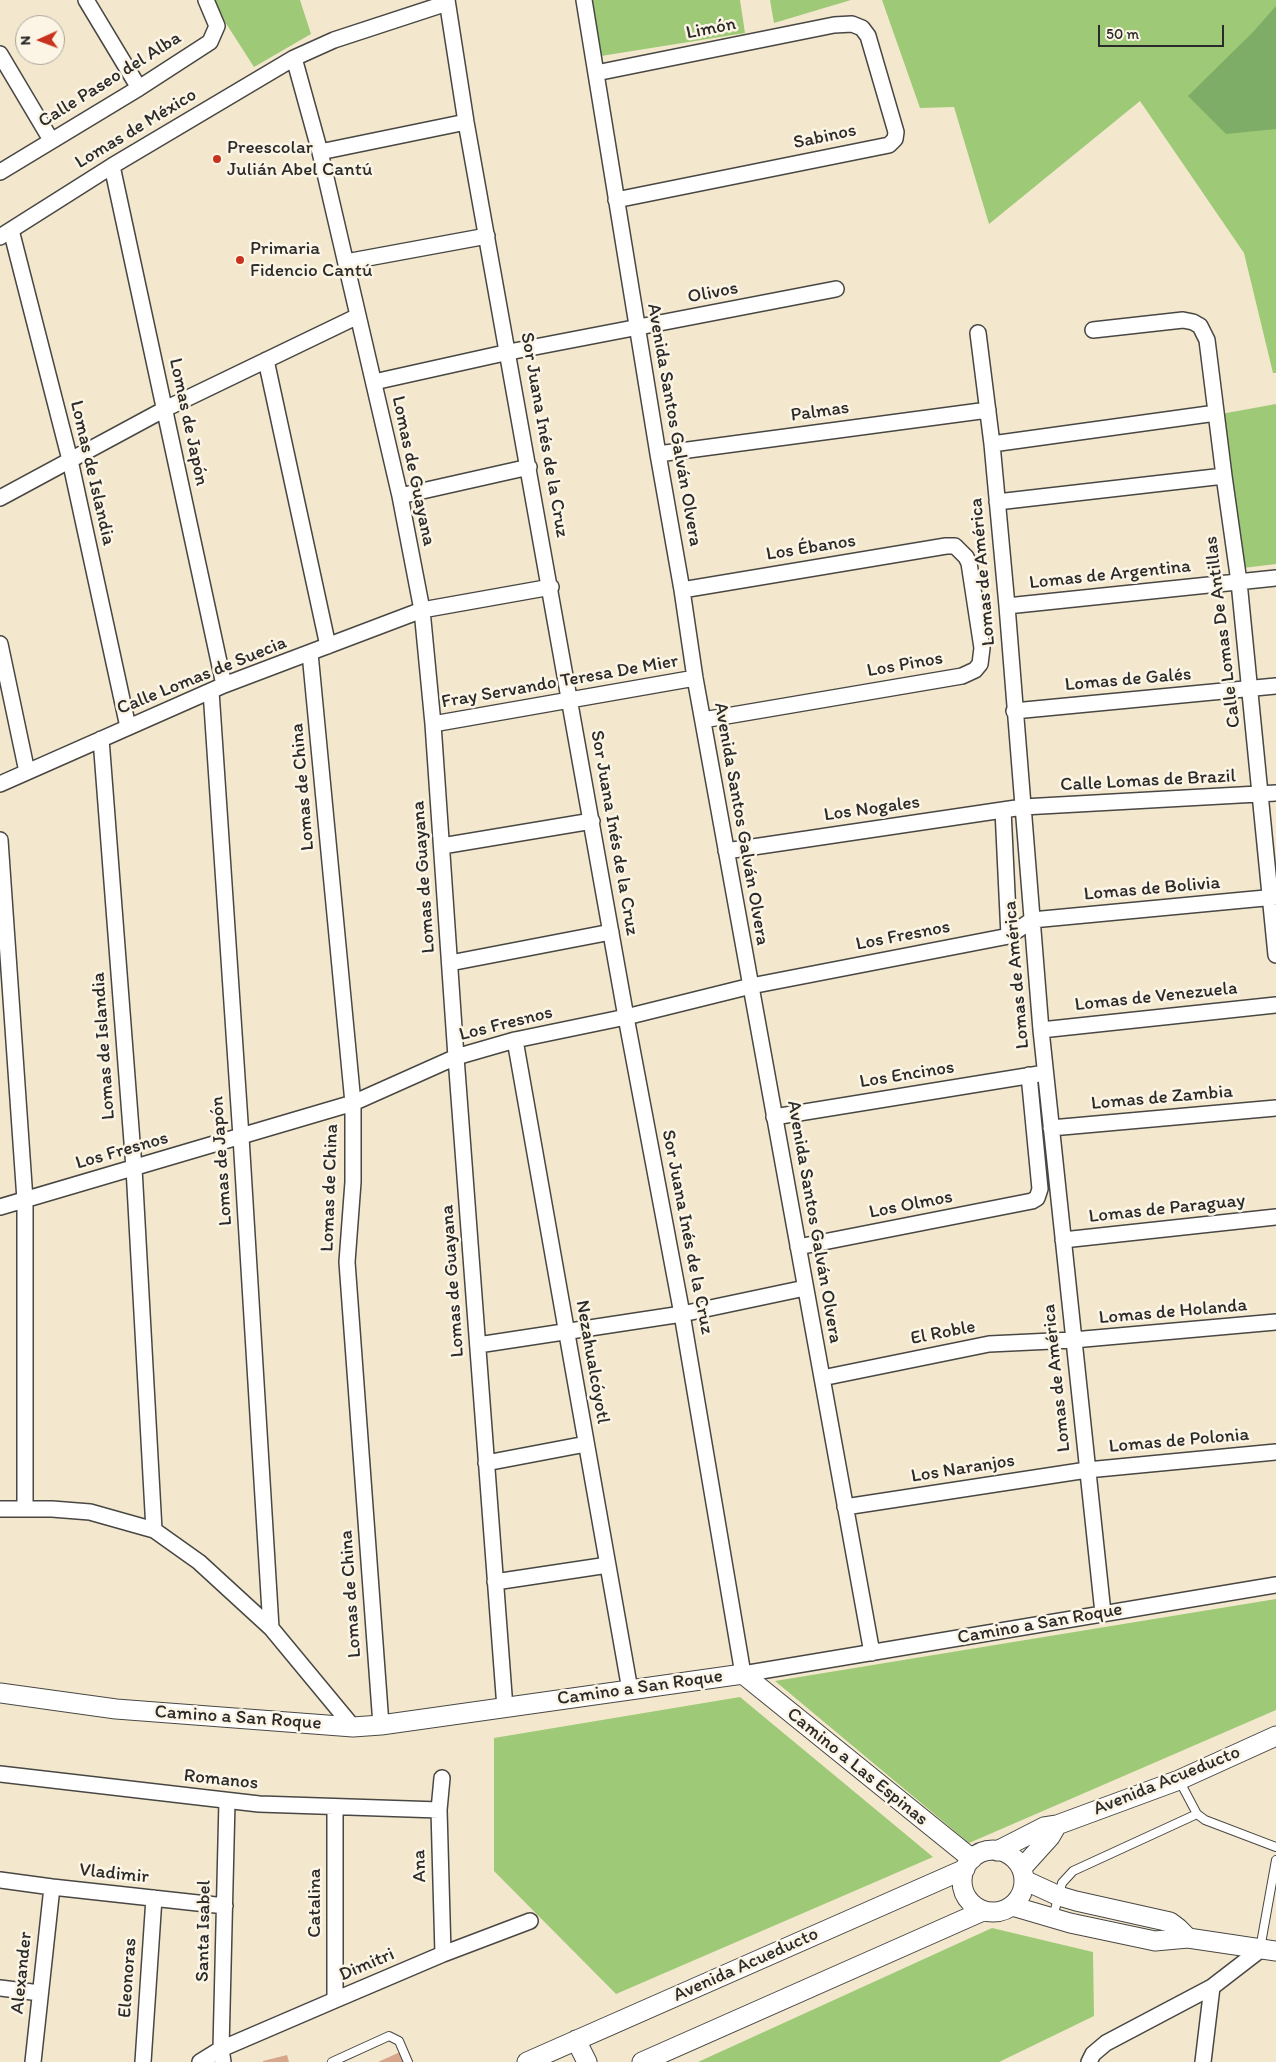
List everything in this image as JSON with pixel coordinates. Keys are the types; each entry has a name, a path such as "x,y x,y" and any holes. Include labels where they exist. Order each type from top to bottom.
{"street":[{"path":"86,0 139,88"},
{"name":"Avenida Santos Galván Olvera","path":"584,0 695,678 872,1653"},
{"name":"Lomas de México","path":"6,233 112,166 294,58 334,40 447,2"},
{"name":"Sor Juana Inés de la Cruz","path":"447,2 466,122 509,352 626,1016 682,1314 743,1674"},
{"name":"Calle Paseo del Alba","path":"0,172 50,140 139,88 210,42 217,26 208,4"},
{"name":"Limón","path":"596,73 834,25"},
{"name":"Sabinos","path":"616,200 889,145 893,142 896,132 894,118 868,36 858,25 834,25"},
{"path":"0,54 50,140"},
{"name":"Lomas de Guayana","path":"294,58 320,152 374,382 400,496 422,610 433,724 505,1708"},
{"path":"320,152 466,122"},
{"name":"Lomas de Japón","path":"112,166 165,409 217,688 270,1628"},
{"name":"Lomas de Islandia","path":"6,233 70,460 128,727"},
{"path":"346,262 487,236"},
{"name":"Olivos","path":"374,382 509,352 836,289"},
{"path":"0,498 165,409 358,316"},
{"name":"Calle Lomas De Antillas","path":"1093,330 1183,320 1200,326 1207,340 1239,582 1250,688 1269,794 1276,954"},
{"name":"Lomas de América","path":"978,333 992,444 1007,606 1040,1030 1103,1613"},
{"path":"266,360 328,646"},
{"name":"Palmas","path":"658,454 988,410"},
{"path":"992,444 1216,413"},
{"path":"400,496 529,467"},
{"path":"997,502 1224,476"},
{"name":"Los Ébanos","path":"682,590 946,546"},
{"name":"Los Pinos","path":"703,720 962,676 975,670 980,664 982,648 968,563 966,557 955,546 946,546"},
{"name":"Lomas de Argentina","path":"1007,606 1276,578"},
{"name":"Calle Lomas de Suecia","path":"0,784 217,688 422,610 550,587"},
{"path":"0,644 27,772"},
{"name":"Lomas de China","path":"310,653 353,1103 353,1182 347,1262 381,1725"},
{"name":"Fray Servando Teresa De Mier","path":"433,724 695,678"},
{"name":"Lomas de Galés","path":"1014,711 1276,686"},
{"name":"Lomas de Islandia","path":"101,739 134,1168 154,1530"},
{"name":"Calle Lomas de Brazil","path":"1023,807 1269,794"},
{"name":"Los Nogales","path":"726,851 1023,807"},
{"path":"1003,810 1009,936"},
{"path":"442,846 592,821"},
{"path":"0,840 25,1200 25,1509"},
{"name":"Lomas de Bolivia","path":"1032,920 1273,898"},
{"name":"Los Fresnos","path":"0,1207 353,1103 456,1057 515,1040 751,986 1009,936 1032,920"},
{"path":"450,963 611,932"},
{"name":"Lomas de Venezuela","path":"1040,1030 1276,1004"},
{"name":"Nezahualcóyotl","path":"515,1040 630,1690"},
{"name":"Los Encinos","path":"774,1117 1045,1073"},
{"name":"Los Olmos","path":"798,1247 1032,1201 1038,1198 1040,1189 1029,1075"},
{"name":"Lomas de Zambia","path":"1051,1128 1276,1108"},
{"name":"Lomas de Paraguay","path":"1063,1240 1276,1217"},
{"path":"478,1345 682,1314 806,1288"},
{"name":"Lomas de Holanda","path":"1073,1340 1276,1322"},
{"name":"El Roble","path":"822,1378 989,1344 1073,1340"},
{"path":"486,1463 586,1444"},
{"name":"Lomas de Polonia","path":"1087,1470 1276,1452"},
{"name":"Los Naranjos","path":"845,1507 1087,1470"},
{"path":"0,1509 90,1512 154,1530 199,1562 270,1628 353,1727"},
{"path":"495,1582 608,1565"},
{"name":"Camino a San Roque","path":"0,1693 116,1709 353,1727 381,1725 743,1674 1276,1585"},
{"name":"Camino a Las Espinas","path":"743,1674 969,1864"},
{"name":"Avenida Acueducto","path":"997,1851 1044,1827 1057,1825 1179,1780 1276,1736"},
{"name":"Romanos","path":"0,1774 259,1804 438,1810"},
{"name":"Ana","path":"442,1778 438,1810 443,1954"},
{"name":"Santa Isabel","path":"222,2056 227,1801"},
{"name":"Catalina","path":"335,1807 335,2000"},
{"path":"1057,1825 1023,1874 1021,1894 1012,1906 1003,1911 993,1912 974,1906 964,1889 963,1879 969,1864 984,1852 997,1851 1008,1854 1023,1874 1058,1896 1170,1922 1188,1938"},
{"name":"Avenida Acueducto","path":"527,2062 969,1864"},
{"name":"Vladimir","path":"0,1880 52,1888 225,1906"},
{"name":"Alexander","path":"33,2062 52,1888"},
{"name":"Eleonoras","path":"143,2062 154,1898"},
{"path":"1012,1906 1053,1918 1155,1941 1188,1938 1268,1950"},
{"path":"642,2062 983,1910"},
{"name":"Dimitri","path":"200,2062 222,2056 335,2000 443,1954 530,1921"},
{"path":"1089,2062 1093,2054 1106,2044 1212,1987 1268,1950"},
{"path":"1203,2062 1212,1987"},
{"path":"0,1988 40,1993"},
{"path":"576,2040 588,2062"}],"lane":[{"path":"1179,1780 1197,1814 1205,1820 1276,1847"},
{"path":"1053,1918 1062,1883 1073,1871 1197,1814"},
{"path":"1268,1950 1276,1860"},
{"path":"332,2062 389,2036 399,2041 408,2062"}],"green space":[{"path":"211,0 300,0 311,34 254,67"},
{"path":"592,0 740,0 745,33 601,56"},
{"path":"770,0 851,0 774,23"},
{"path":"882,0 1276,0 1276,373 1273,373 1244,253 1140,101 989,224 954,107 920,108"},
{"path":"1276,6 1276,129 1226,134 1188,96 1253,32"},
{"path":"1276,404 1276,564 1243,568 1221,414"},
{"path":"1276,1599 1276,1710 969,1843 775,1681"},
{"path":"740,1697 933,1857 616,1994 494,1871 494,1738"},
{"path":"992,1928 1093,1952 1094,2016 999,2062 698,2062"}],"building":[{"path":"400,2052 405,2062 378,2062"},
{"path":"287,2055 289,2062 263,2062 263,2061"}],"place":[{"name":"Preescolar Julián Abel Cantú","path":"217,159"},
{"name":"Primaria Fidencio Cantú","path":"240,260"}]}
